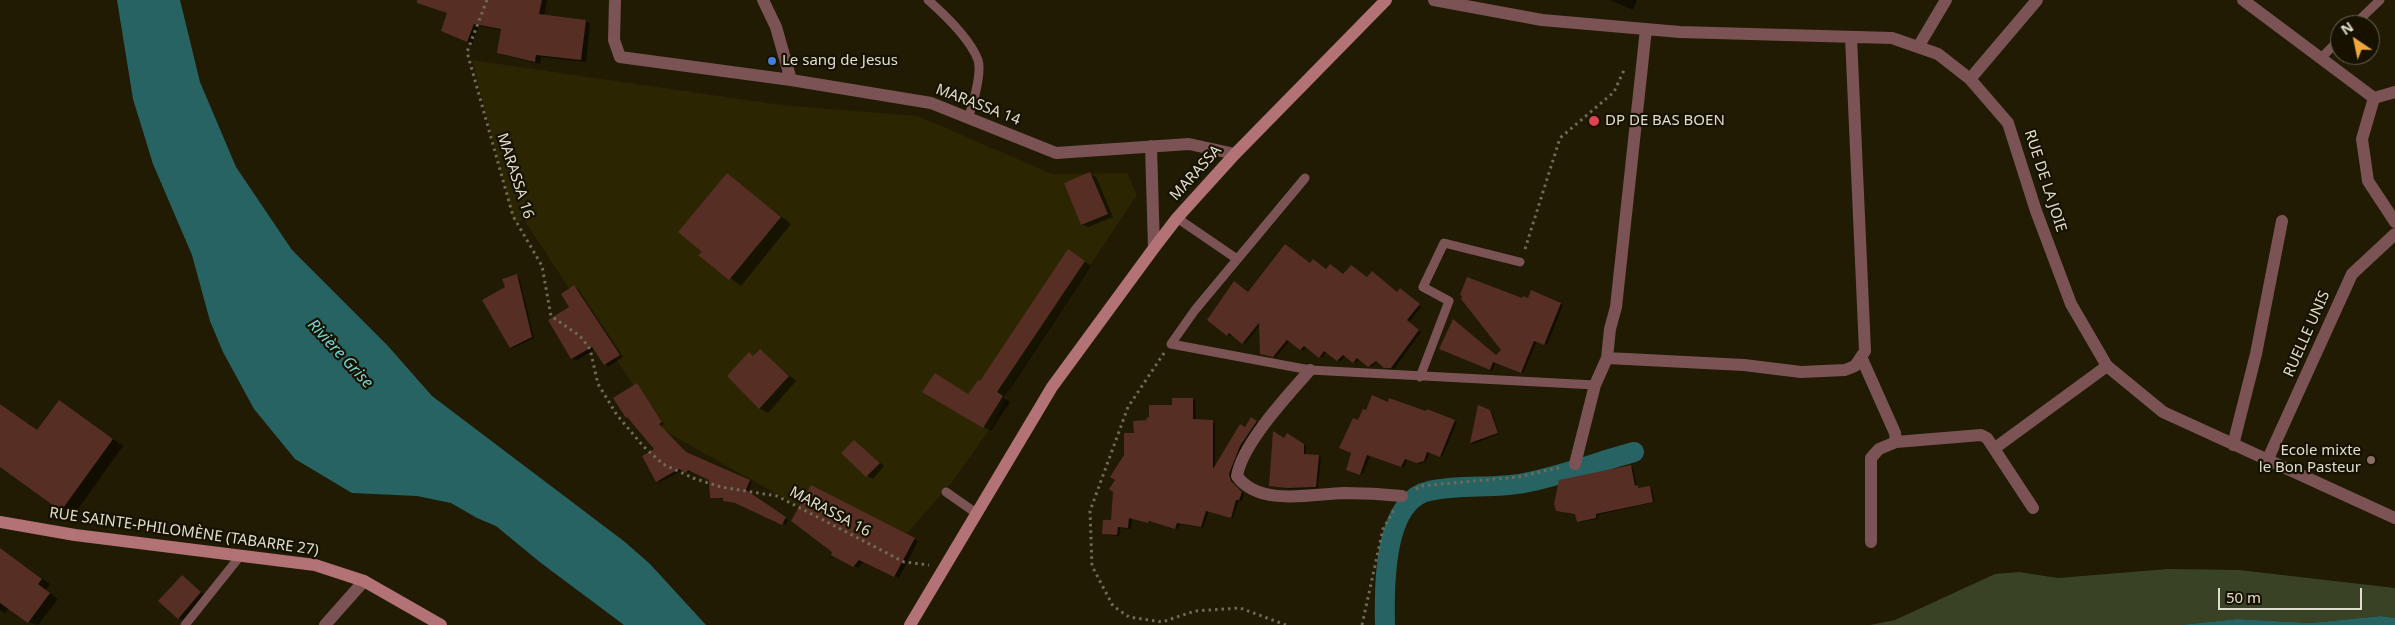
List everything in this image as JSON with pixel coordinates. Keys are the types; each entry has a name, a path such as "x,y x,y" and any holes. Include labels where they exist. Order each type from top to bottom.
{"main road":[{"name":"MARASSA","path":"910,625 1052,387 1154,248 1177,218 1235,154 1386,0"},
{"name":"RUE SAINTE-PHILOMÈNE (TABARRE 27)","path":"0,522 75,535 315,565 364,581 441,625"}],"street":[{"name":"MARASSA 14","path":"615,0 614,40 620,57 792,80 931,103 1056,153 1189,144 1235,154"},
{"path":"763,0 776,27 792,80"},
{"name":"RUE DE LA JOIE","path":"1434,0 1542,20 1680,32 1892,38 1938,54 1970,79 2008,123 2036,211 2071,304 2107,366 2163,412 2395,518"},
{"path":"1918,47 1946,0"},
{"path":"1970,79 2037,0"},
{"path":"2243,0 2374,98"},
{"path":"1575,464 1595,384 1607,358 1610,329 1616,307 1646,29"},
{"path":"1607,358 1744,365 1801,372 1845,370 1855,366 1862,359 1865,352 1851,37"},
{"path":"2374,98 2395,92"},
{"path":"2374,98 2362,139 2368,182 2395,222"},
{"path":"1151,146 1154,248"},
{"path":"2233,445 2256,354 2282,221"},
{"name":"RUELLE UNIS","path":"2267,461 2352,274 2395,234"},
{"path":"1862,359 1895,433 1896,442"},
{"path":"1995,448 2107,366"},
{"path":"1310,370 1277,408 1245,454 1237,476 1243,484 1252,490 1281,497 1364,493 1402,496"},
{"path":"1871,542 1871,458 1878,449 1896,442 1981,435 1987,438 1995,448 2033,508"},
{"path":"325,625 364,581"}],"lane":[{"path":"928,0 954,25 979,61 974,103 968,118"},
{"path":"2364,15 2380,0"},
{"path":"2320,59 2330,49"},
{"path":"1305,178 1195,310 1171,344 1310,370 1420,377 1595,384"},
{"path":"1177,218 1237,259"},
{"path":"1420,377 1449,300 1423,288 1444,243 1520,262"},
{"path":"946,492 976,513"},
{"path":"185,625 241,555"}],"path":[{"name":"MARASSA 16","path":"487,0 467,52 513,216 542,266 551,316 580,336 590,350 598,384 616,415 643,446 663,464 692,478 721,487 777,496 904,562 944,568"},
{"path":"1520,262 1560,138 1614,92 1626,67"},
{"path":"1171,344 1128,407 1090,511 1092,566 1113,606 1129,617 1162,622 1195,611 1240,608 1286,625"},
{"path":"1362,625 1383,529 1402,496 1420,486 1518,477 1575,464"}],"shaded area":[{"path":"472,60 781,105 918,116 1052,174 1127,173 1137,195 1013,382 994,423 953,481 887,556 663,430 524,220 514,222"}],"green space":[{"path":"2168,569 2239,570 2395,588 2395,618 2381,616 2310,623 2237,619 2180,625 1870,625 1895,620 1995,574 2019,572 2058,578"}],"water":[{"name":"Rivière Grise","path":"117,0 180,0 200,82 236,167 292,250 388,346 432,396 625,542 650,564 706,625 624,625 541,563 496,526 477,518 451,503 417,496 352,493 295,459 254,409 223,352 210,321 192,255 153,164 133,99"},
{"path":"2381,616 2395,618 2395,625 2180,625 2237,619 2310,623"}],"building":[{"path":"417,0 542,0 539,14 586,20 581,60 536,55 535,62 497,53 501,29 474,24 467,42 441,31 447,13 417,3"},
{"path":"1090,172 1108,214 1081,225 1064,183"},
{"path":"727,173 781,217 729,280 698,255 702,252 678,232"},
{"path":"1285,244 1310,263 1313,259 1326,269 1330,264 1343,274 1351,265 1367,277 1372,271 1397,292 1400,288 1420,304 1407,320 1419,330 1391,368 1384,368 1376,361 1368,367 1357,358 1353,363 1343,355 1337,361 1324,351 1319,358 1304,346 1300,350 1287,340 1273,357 1260,354 1259,323 1242,344 1229,333 1227,336 1207,320 1234,281 1248,292"},
{"path":"1068,249 1085,261 997,392 1003,396 983,428 922,392 935,373 968,394 978,380 980,381"},
{"path":"517,274 532,337 510,348 482,300 505,287 502,279"},
{"path":"1467,277 1522,298 1523,296 1528,298 1531,290 1561,303 1544,345 1534,341 1521,373 1493,362 1490,370 1439,349 1453,319 1496,355 1501,350 1461,299 1462,296 1460,295"},
{"path":"574,285 620,355 604,365 592,347 571,359 548,320 569,307 561,294"},
{"path":"760,349 789,376 759,409 727,376 749,352 753,356"},
{"path":"637,383 662,422 659,424 686,452 750,480 746,490 786,517 782,525 735,503 723,501 723,498 710,498 709,480 688,470 686,473 679,469 656,482 642,456 654,449 626,418 613,398"},
{"path":"1372,395 1388,402 1389,398 1426,411 1427,409 1455,420 1440,457 1427,452 1424,461 1417,463 1405,459 1401,467 1367,455 1360,475 1346,470 1351,453 1339,448 1353,418 1358,420 1363,409 1366,410"},
{"path":"1172,398 1193,398 1193,419 1213,420 1213,469 1240,424 1245,427 1251,417 1257,421 1240,446 1229,474 1231,481 1242,492 1239,500 1236,500 1231,518 1206,511 1201,527 1177,523 1175,529 1149,521 1148,523 1129,518 1128,528 1118,527 1117,535 1102,534 1103,520 1111,520 1113,492 1109,489 1115,480 1110,477 1124,455 1124,433 1134,433 1133,421 1147,420 1146,418 1149,417 1149,405 1172,405"},
{"path":"59,400 113,439 61,511 0,467 0,404 37,430"},
{"path":"1478,405 1490,410 1498,433 1470,443"},
{"path":"1273,431 1284,438 1287,433 1304,444 1304,454 1319,455 1316,487 1287,488 1269,486"},
{"path":"854,440 880,463 866,477 841,453"},
{"path":"1631,465 1635,486 1638,485 1638,488 1650,486 1653,502 1596,514 1596,518 1577,522 1575,514 1556,511 1554,504 1559,480"},
{"path":"811,485 915,538 894,577 859,560 853,567 831,555 832,552 791,521"},
{"path":"0,548 42,579 38,584 50,593 28,623 0,603"},
{"path":"182,575 201,592 178,619 158,601"}],"waterway":[{"path":"1385,625 1386,569 1389,548 1403,511 1414,498 1429,491 1441,489 1524,483 1634,452"}],"place":[{"name":"Le sang de Jesus","path":"772,61"},
{"name":"DP DE BAS BOEN","path":"1594,121"},
{"name":"Ecole mixte le Bon Pasteur","path":"2371,460"}]}
